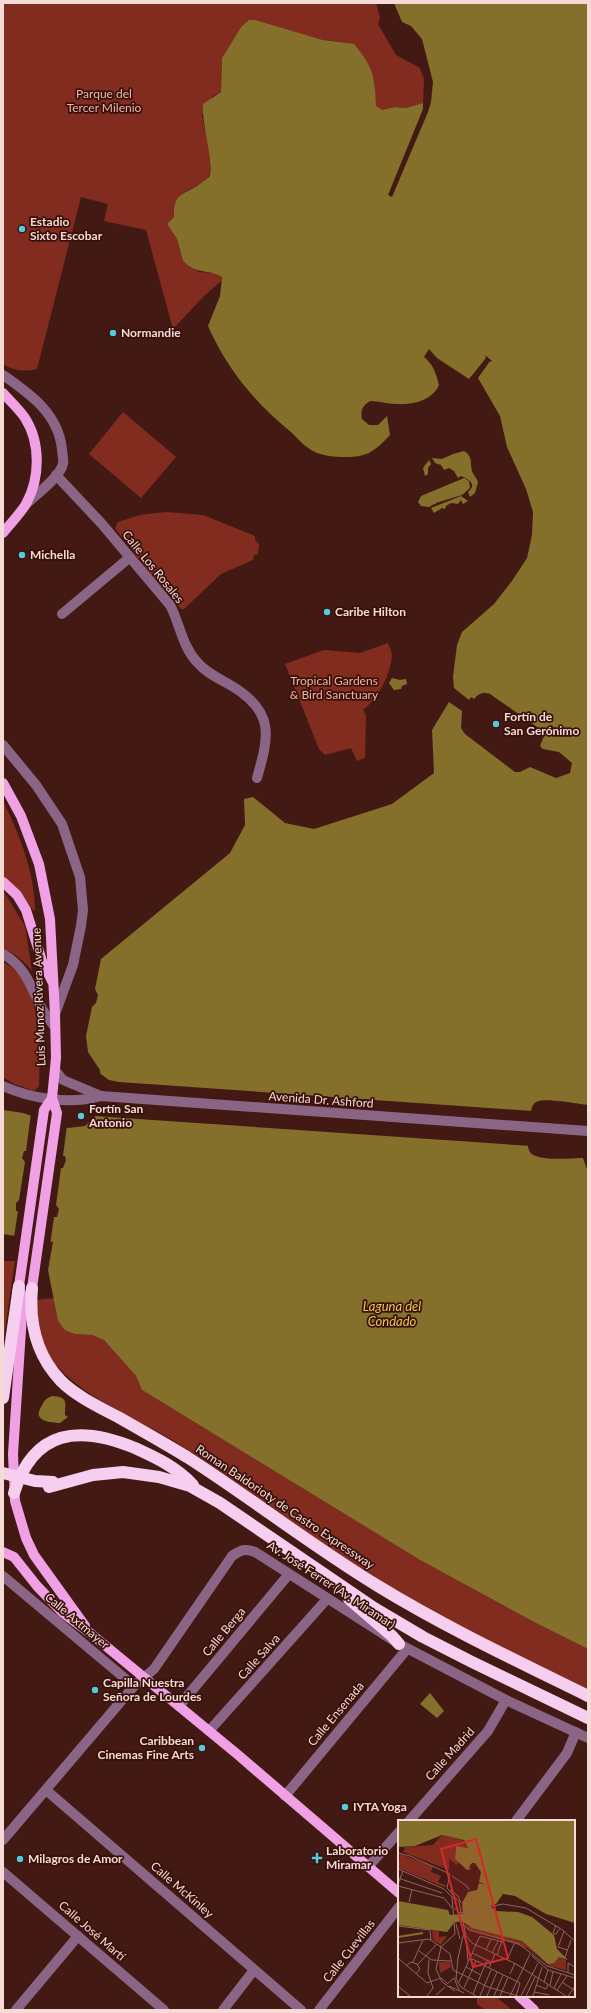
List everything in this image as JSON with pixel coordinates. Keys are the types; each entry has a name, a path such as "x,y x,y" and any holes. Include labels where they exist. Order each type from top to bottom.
{"highway":[{"path":"3,1398 19,1286"},
{"name":"Roman Baldorioty de Castro Expressway","path":"32,1288 31,1317 39,1351 62,1382 89,1401 169,1446 215,1475 318,1548 378,1586 458,1633 588,1696"},
{"path":"14,1493 25,1466 36,1452 65,1436 83,1434 113,1439 162,1460 185,1476 198,1490"},
{"path":"3,1481 51,1484 72,1481 93,1475 123,1472 159,1477 180,1482 198,1490 329,1578 423,1637 588,1718"},
{"path":"3,1473 51,1484"},
{"path":"329,1578 342,1593 403,1647"}],"main road":[{"path":"3,392 25,418 31,430 36,452 33,485 26,504 3,533"},
{"name":"Luis Munoz Rivera Avenue","path":"3,783 21,816 39,864 50,919 55,1014 52,1098 44,1110 19,1286"},
{"path":"3,882 16,895 26,910 42,961 54,985"},
{"path":"32,1288 57,1113 52,1098"},
{"path":"3,1354 14,1298 19,1286"},
{"path":"19,1286 23,1299 13,1454 14,1493 26,1538 34,1555 90,1633"},
{"path":"3,1552 14,1557 37,1586 63,1614 90,1633 179,1706 398,1892"},
{"path":"520,1997 534,2010"}],"street":[{"path":"3,375 39,402 50,415 57,428 63,458 64,464 56,475 26,504"},
{"name":"Calle Los Rosales","path":"56,475 102,524 170,605 177,618 187,650 197,663 207,672 239,691 255,705 264,721 267,736 257,778"},
{"path":"62,614 130,558"},
{"path":"3,745 36,785 62,824 80,877 83,910 76,952 68,982 55,1014"},
{"path":"3,954 12,959 28,978 43,1010 55,1027"},
{"path":"54,1070 63,1080 101,1096"},
{"name":"Avenida Dr. Ashford","path":"4,1086 22,1094 52,1098 86,1100 101,1096 588,1132"},
{"name":"Av. José Ferrer (Av. Miramar)","path":"3,1840 134,1686 154,1669 232,1556 240,1550 247,1549 255,1552 403,1647 506,1700 588,1738"},
{"name":"Calle Berga","path":"179,1706 289,1574"},
{"name":"Calle Axtmayer","path":"3,1576 134,1686"},
{"name":"Calle Salva","path":"209,1731 327,1599"},
{"name":"Calle Ensenada","path":"285,1796 403,1647"},
{"name":"Calle Madrid","path":"409,1820 488,1731 506,1700"},
{"path":"517,1820 567,1753 576,1732"},
{"name":"Calle McKinley","path":"46,1790 301,2010"},
{"path":"368,1867 398,1833"},
{"name":"Calle José Martí","path":"3,1872 164,2010"},
{"name":"Calle Cuevillas","path":"319,2010 398,1909"},
{"path":"16,2010 78,1936"},
{"path":"223,2010 254,1970"}],"green space":[{"name":"Parque del Tercer Milenio","path":"3,3 376,3 380,18 378,24 396,55 420,68 424,79 423,103 406,108 395,107 382,111 376,107 374,79 340,42 323,40 277,27 241,27 222,58 221,92 213,96 202,115 207,137 210,164 209,176 178,198 175,202 174,217 167,224 177,239 183,261 199,272 213,273 222,277 221,281 203,297 173,329 146,230 104,221 108,204 81,197 37,369 23,371 3,364"},
{"path":"123,412 176,457 141,498 89,454"},
{"path":"166,512 203,515 255,536 255,540 259,544 258,554 254,555 253,560 221,574 184,609 181,609 147,570 115,528 118,522 140,515"},
{"name":"Tropical Gardens & Bird Sanctuary","path":"388,643 392,652 389,670 379,693 363,710 366,715 365,758 357,761 351,748 325,755 319,749 285,664 324,650 360,653"},
{"path":"3,801 15,827 29,868 34,896 34,911 3,875"},
{"path":"3,890 25,926 32,971 19,958 3,949"},
{"path":"3,962 16,971 26,984 32,1000 39,1036 39,1086 34,1091 14,1084 3,1077"},
{"path":"3,1261 15,1261 3,1344"},
{"path":"54,1298 58,1321 75,1334 92,1335 104,1340 136,1376 142,1390 420,1560 532,1621 588,1649 588,1689 483,1638 406,1596 356,1565 182,1446 116,1410 85,1390 70,1379 57,1366 47,1351 41,1335 36,1300"},
{"path":"477,1997 496,1997 512,2010 485,2010 477,2004"}],"water":[{"name":"Laguna del Condado","path":"394,3 588,3 588,1105 553,1100 536,1102 531,1109 531,1128 528,1146 530,1152 539,1157 555,1159 583,1158 588,1172 588,1649 532,1621 420,1560 142,1390 136,1376 104,1340 92,1335 75,1334 65,1330 58,1321 48,1270 53,1242 3,1234 3,1110 23,1113 68,1128 85,1126 95,1117 101,1096 100,1070 88,1052 86,1036 92,1007 96,1003 98,995 95,989 101,959 230,853 245,825 244,799 253,797 285,823 314,829 392,804 434,773 432,730 449,702 462,711 461,728 465,734 515,772 520,772 530,767 556,778 570,773 572,763 559,752 543,749 540,746 544,736 540,729 490,694 481,694 474,699 471,697 469,700 454,688 453,677 457,645 462,632 494,604 512,581 527,558 532,535 533,512 526,489 507,447 500,416 478,378 490,361 492,361 485,355 486,358 469,379 437,358 429,349 424,357 434,369 439,385 432,395 421,401 408,404 393,404 371,401 363,408 361,413 362,419 369,425 378,425 387,416 390,435 375,449 363,455 346,457 317,453 304,445 266,410 233,371 208,326 220,296 222,277 216,274 194,269 183,261 177,239 167,224 174,217 175,203 178,198 209,177 210,164 203,104 221,92 222,58 241,27 249,20 255,20 323,40 354,44 372,72 375,87 376,106 382,110 395,107 406,108 423,103 423,109 388,195 392,197 428,112 431,102 433,82 422,39 411,26 402,22"},
{"path":"464,451 470,457 472,471 478,482 475,493 470,497 468,492 472,487 471,482 461,476 458,478 454,471 449,468 444,470 441,465 435,463 432,458 442,459"},
{"path":"429,460 431,464 428,468 428,474 425,476 423,468"},
{"path":"464,478 469,481 470,488 462,495 436,503 429,507 421,506 418,502 421,496"},
{"path":"461,496 468,501 463,504 461,500 458,504 451,503 446,506 445,509 442,508 434,513 431,508"},
{"path":"392,678 400,680 406,679 407,684 402,686 401,689 394,690 389,683"},
{"path":"52,1396 64,1399 65,1401 65,1415 68,1417 60,1423 44,1420 39,1416 43,1403 47,1398"},
{"path":"430,1693 444,1711 437,1718 420,1704"}],"pier":[{"path":"98,1072 109,1080 119,1082 533,1111 531,1146 94,1116 99,1096"},
{"path":"31,1113 67,1125 63,1156 65,1156 66,1160 63,1168 61,1168 56,1205 59,1209 57,1217 54,1217 50,1243 14,1237 18,1211 16,1211 16,1203 19,1200 25,1162 22,1158 24,1151 26,1151"}],"place":[{"name":"Estadio Sixto Escobar","path":"22,229"},
{"name":"Normandie","path":"113,333"},
{"name":"Michella","path":"22,555"},
{"name":"Caribe Hilton","path":"327,612"},
{"name":"Fortín de San Gerónimo","path":"496,724"},
{"name":"Fortín San Antonio","path":"81,1116"},
{"name":"Capilla Nuestra Señora de Lourdes","path":"95,1690"},
{"name":"Caribbean Cinemas Fine Arts","path":"202,1748"},
{"name":"IYTA Yoga","path":"345,1807"},
{"name":"Laboratorio Miramar","path":"317,1858"},
{"name":"Milagros de Amor","path":"20,1859"}]}
